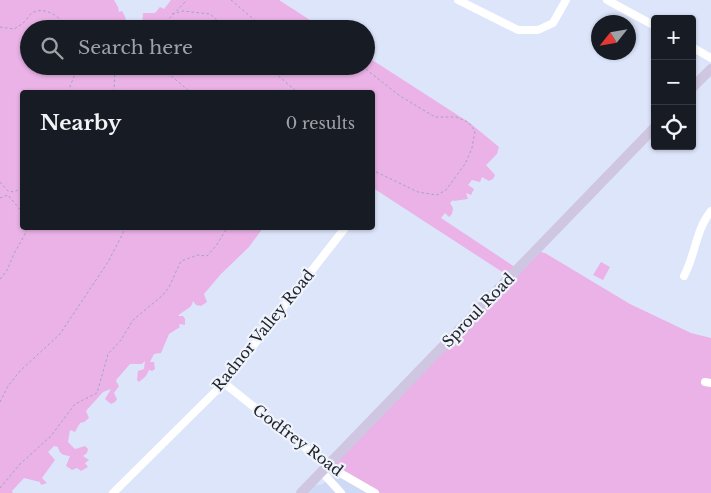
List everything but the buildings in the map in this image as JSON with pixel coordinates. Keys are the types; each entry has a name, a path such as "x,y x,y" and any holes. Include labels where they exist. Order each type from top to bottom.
{"main road":[{"path":"696,84 711,69"},
{"name":"Sproul Road","path":"301,493 651,131"}],"street":[{"path":"458,0 518,30 538,30 553,23 566,0"},
{"path":"607,0 617,2 651,23"},
{"path":"696,49 711,58"},
{"path":"684,276 691,264 703,223 711,211"},
{"name":"Radnor Valley Road","path":"113,493 224,382 343,230"},
{"name":"Godfrey Road","path":"224,382 325,469 375,493"},
{"path":"325,469 341,493"}],"path":[{"path":"166,20 187,0"},
{"path":"231,0 254,20"},
{"path":"26,20 32,13 44,11 54,14 62,20"},
{"path":"172,14 183,11 210,14 217,20"},
{"path":"0,27 14,29 20,25"},
{"path":"69,90 75,75"},
{"path":"114,90 115,75"},
{"path":"170,75 188,90"},
{"path":"277,75 295,90"},
{"path":"373,75 400,96 435,117 456,117 468,122 475,131 472,148 465,164 446,190 437,195 418,192 375,172"},
{"path":"0,182 8,191 14,192 20,189"},
{"path":"0,198 8,195 20,210"},
{"path":"0,279 8,270 27,230"},
{"path":"0,402 8,386 20,371 60,334 108,262 124,230"},
{"path":"0,488 20,464 50,437 75,404 97,393 108,354 134,320 163,295 169,287 181,261 198,255 207,256 226,230"}],"shaded area":[{"path":"0,0 114,0 119,12 122,11 125,20 20,20 20,75 375,75 375,62 470,123 499,147 497,154 486,165 495,175 493,179 489,181 482,177 480,182 472,180 468,185 474,189 471,195 466,193 468,199 453,200 450,203 453,208 452,214 449,217 445,213 441,218 518,269 536,251 545,253 630,304 691,333 711,338 711,493 375,493 328,466 510,277 375,189 375,90 20,90 20,230 262,230 249,247 221,274 204,294 207,302 201,306 196,305 193,301 189,308 178,316 183,316 185,325 180,324 180,327 169,334 161,353 154,354 150,362 154,362 155,369 149,370 146,376 139,382 137,380 138,371 144,369 145,361 142,364 130,364 116,381 119,386 114,393 117,399 115,402 111,404 105,399 111,389 103,392 86,411 89,418 80,423 75,432 70,430 68,442 75,449 85,446 88,449 87,453 83,456 89,460 85,463 88,467 81,471 77,468 72,470 66,466 70,456 62,454 58,447 54,446 48,452 55,460 42,478 47,483 41,485 40,482 24,478 12,491 13,493 0,493"},
{"path":"171,0 279,0 310,20 143,20 143,13 155,13 160,7 164,9"},
{"path":"601,262 610,267 603,280 593,275"},
{"path":"334,473 368,493 307,493 314,486 323,484"}]}
